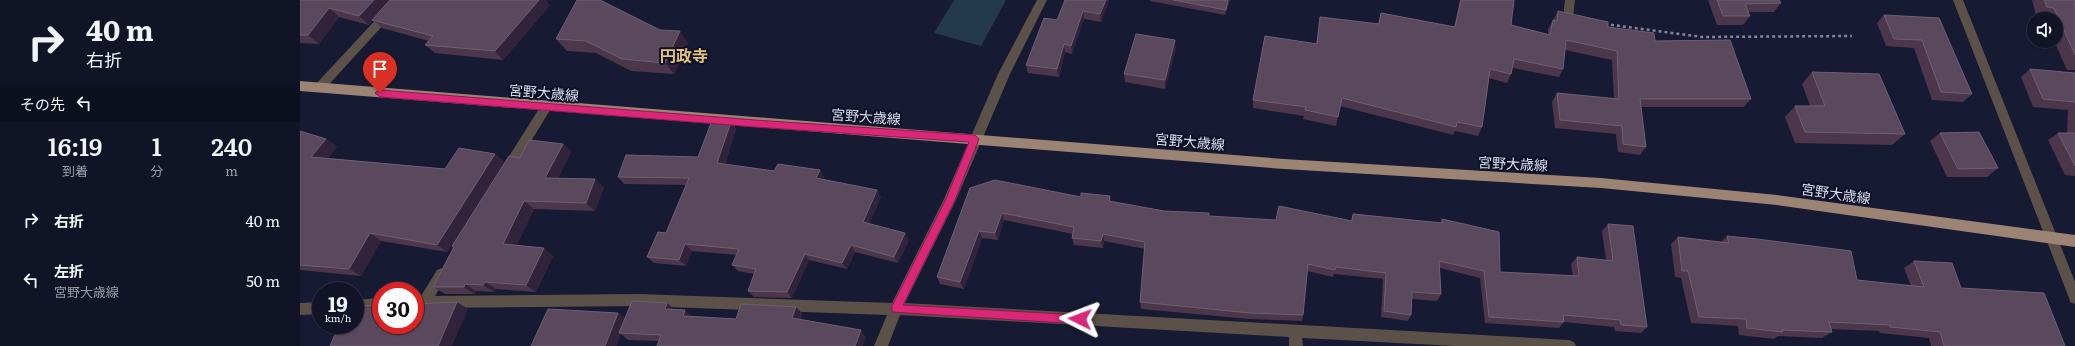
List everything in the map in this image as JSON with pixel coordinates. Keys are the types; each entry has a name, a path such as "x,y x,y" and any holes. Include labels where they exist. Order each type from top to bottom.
{"main road":[{"name":"宮野大歳線","path":"300,86 546,107 1284,164 1609,184 1777,200 2050,237 2075,242"}],"street":[{"path":"319,88 401,0"},
{"path":"881,346 896,309 950,200 1004,74 1042,0"},
{"path":"1568,18 1570,0"},
{"path":"1958,0 2075,298"},
{"path":"500,181 546,107"},
{"path":"424,297 450,261"},
{"path":"424,302 639,300 896,309 1569,346"},
{"path":"300,309 312,308"},
{"path":"1295,331 1296,346"}],"path":[{"path":"1568,18 1702,37 1852,36"}],"water":[{"path":"954,0 1006,0 981,46 934,33"}],"building":[{"path":"300,0 374,0 359,16 329,8 308,35 300,35"},
{"path":"390,0 539,0 495,51 425,45 433,36 372,20"},
{"path":"577,0 600,0 660,30 680,31 665,63 622,59 586,41 556,39"},
{"path":"1065,0 1106,0 1100,14 1083,11 1071,46 1064,44 1057,69 1026,65 1044,18 1057,20"},
{"path":"1173,0 1228,0 1226,10"},
{"path":"1461,0 1514,0 1511,25 1550,35 1553,20 1557,21 1558,11 1608,22 1608,27 1654,33 1655,41 1730,40 1751,99 1640,99 1646,147 1623,144 1622,126 1560,120 1557,93 1619,99 1617,51 1566,40 1563,69 1514,59 1511,74 1490,69 1482,127 1457,122 1456,127 1342,98 1338,117 1305,110 1306,107 1253,100 1265,36 1317,44 1320,17 1379,24 1381,13 1455,27"},
{"path":"1717,0 1779,0 1781,3 1745,4 1750,16 1723,16"},
{"path":"2044,0 2075,0 2075,55 2063,28 2063,12 2056,12 2054,8 2047,7"},
{"path":"1884,15 1939,18 1972,94 1941,92 1922,40 1894,39"},
{"path":"1136,34 1175,40 1165,80 1124,74"},
{"path":"2030,69 2075,73 2075,102 2043,99"},
{"path":"1812,72 1879,74 1905,134 1805,132 1795,106 1825,106"},
{"path":"713,118 731,122 717,163 774,171 778,164 820,170 816,178 877,190 863,222 905,233 894,257 851,245 842,263 805,254 787,292 748,291 756,269 732,265 739,249 685,244 679,260 647,257 658,232 666,233 689,178 618,177 626,155 698,157"},
{"path":"300,131 326,139 311,157 445,169 459,148 495,154 437,245 370,233 349,269 300,265"},
{"path":"1979,132 1998,168 1958,169 1940,133"},
{"path":"2058,133 2075,133 2075,166"},
{"path":"529,140 563,144 545,178 595,179 586,203 524,201 503,244 544,248 526,285 485,282 483,285 465,284 464,287 433,287 454,247 452,246 509,156 520,158"},
{"path":"995,180 1081,197 1081,193 1110,196 1109,201 1164,211 1209,213 1209,216 1276,220 1279,206 1352,221 1353,214 1442,223 1442,219 1499,232 1500,272 1579,276 1577,257 1613,261 1608,224 1633,226 1647,327 1621,325 1620,320 1563,315 1564,322 1489,317 1484,271 1439,261 1441,294 1412,292 1411,315 1384,311 1386,273 1336,267 1335,270 1308,264 1303,315 1250,313 1140,302 1145,242 1103,234 1101,241 1072,238 1074,227 1002,213 995,233 979,231 960,282 937,277 970,188"},
{"path":"1727,236 1851,251 1857,280 1924,287 1914,261 1952,263 1961,288 2044,293 2065,346 1944,346 1940,332 1890,327 1890,325 1829,322 1832,332 1782,330 1783,332 1747,328 1746,319 1699,317 1688,271 1682,271 1678,237 1729,243"},
{"path":"632,301 667,303 665,309 685,310 683,316 736,319 741,304 796,307 792,318 861,330 855,346 657,346 661,335 619,333"},
{"path":"457,302 438,346 330,346 335,334 364,334 364,306 372,305 372,334 424,334 424,304"},
{"path":"548,309 618,313 605,346 531,346"}],"district":[{"name":"円政寺","path":"684,55"}],"route":[{"path":"380,93 755,124 975,139 950,200 896,309 1080,319"}]}
